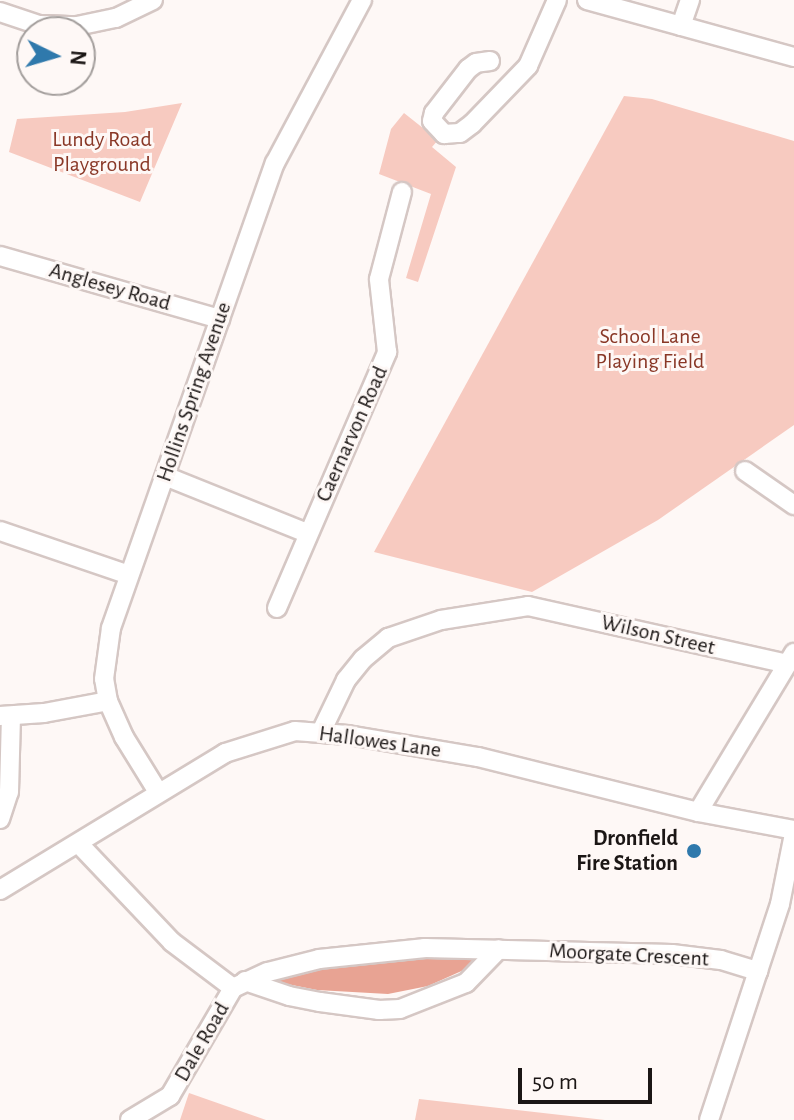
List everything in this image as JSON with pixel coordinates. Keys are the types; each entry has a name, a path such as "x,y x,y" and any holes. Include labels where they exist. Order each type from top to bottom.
{"street":[{"path":"0,12 39,25 60,27 116,18 153,0"},
{"name":"Hollins Spring Avenue","path":"158,792 124,737 108,701 104,679 105,654 129,575 275,163 362,0"},
{"path":"490,61 476,63 468,69 434,113 432,121 444,134 460,133 472,124 528,66 557,0"},
{"path":"587,0 794,57"},
{"path":"681,26 690,0"},
{"name":"Caernarvon Road","path":"277,608 387,352 379,279 402,192"},
{"name":"Anglesey Road","path":"0,256 220,319"},
{"path":"745,471 794,505"},
{"path":"165,476 307,533"},
{"path":"0,531 129,575"},
{"name":"Wilson Street","path":"321,732 346,680 388,638 441,620 528,606 791,658"},
{"path":"698,812 791,658"},
{"path":"0,819 9,792 6,716 108,701"},
{"name":"Hallowes Lane","path":"0,890 225,753 295,731 321,732 504,763 698,812 794,832"},
{"path":"712,1118 780,904 794,832"},
{"path":"79,844 172,942 239,984 304,999 379,1010 400,1009 445,995 466,983 499,949"},
{"name":"Moorgate Crescent","path":"239,984 319,959 425,948 672,954 721,960 758,971"},
{"name":"Dale Road","path":"130,1120 170,1096 239,984"}],"green space":[{"name":"School Lane Playing Field","path":"624,96 652,99 794,141 794,425 658,520 532,592 374,552"},
{"name":"Lundy Road Playground","path":"182,103 140,202 9,152 17,119 125,112"},
{"path":"404,113 438,140 432,147 456,167 418,282 406,278 431,194 379,174 391,129"},
{"path":"189,1093 266,1120 180,1120"},
{"path":"419,1099 605,1120 415,1120"}],"shaded area":[{"path":"476,956 477,961 466,969 428,986 388,994 317,990 272,981 337,966 403,957"}],"place":[{"name":"Dronfield Fire Station","path":"694,851"}]}
